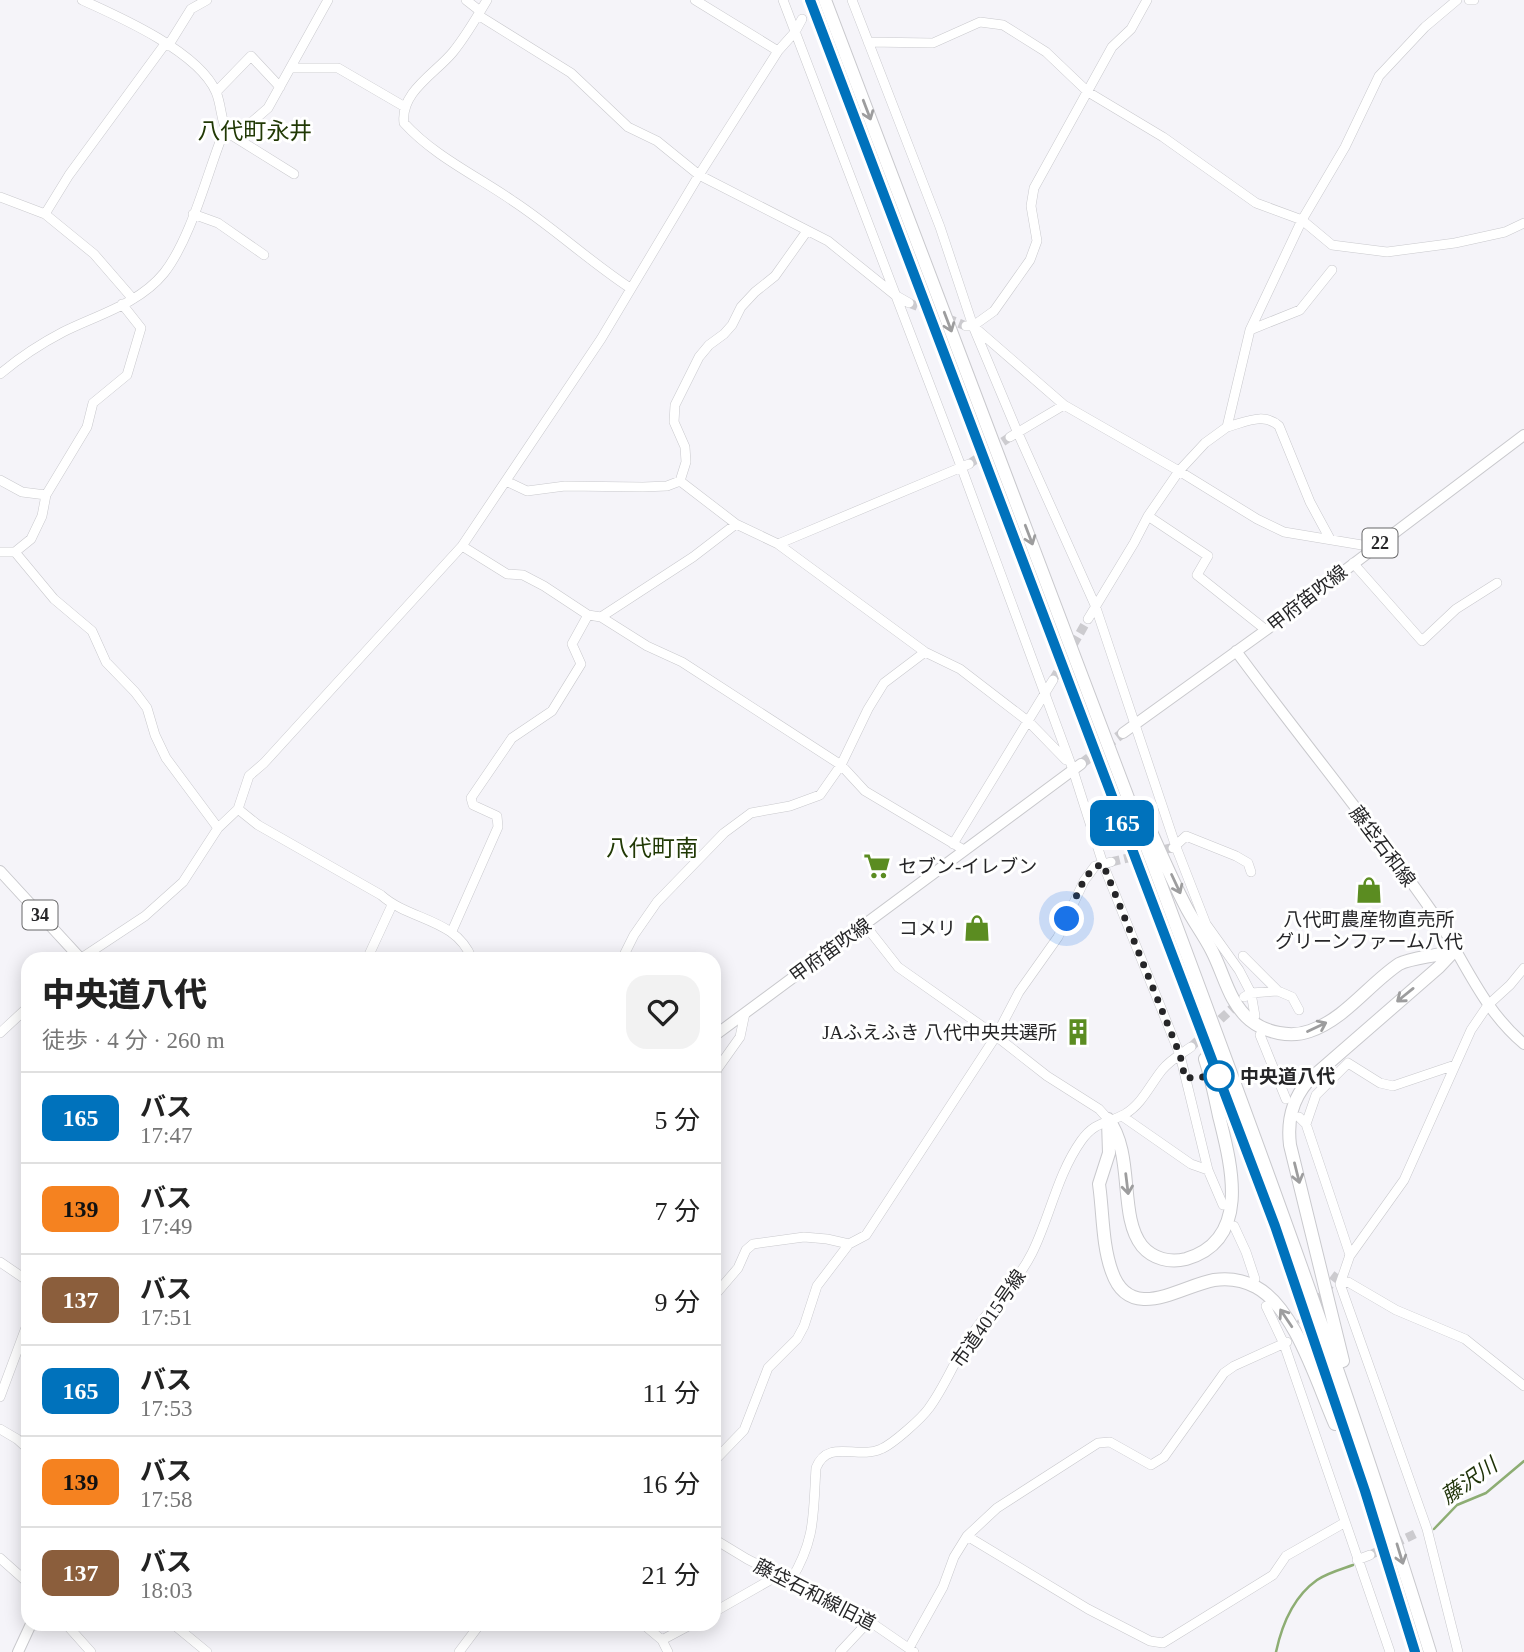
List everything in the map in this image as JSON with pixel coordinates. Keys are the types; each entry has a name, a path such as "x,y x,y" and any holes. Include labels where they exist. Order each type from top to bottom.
{"highway":[{"path":"810,0 1275,1226 1365,1491 1415,1652"},
{"path":"825,0 1096,711 1286,1222 1392,1527"},
{"path":"1096,711 1186,906 1213,953 1239,1009 1251,1021 1280,1034 1296,1035 1310,1031 1338,1014 1399,964 1455,950"},
{"path":"1108,1119 1120,1141 1133,1226 1142,1245 1149,1253 1166,1260 1185,1259 1203,1250 1219,1234 1230,1212 1233,1187 1229,1155 1206,1064 1133,849"},
{"path":"1430,1652 1345,1367 1288,1131 1293,1102 1308,1081 1455,950"},
{"path":"1108,1119 1109,1153 1099,1184 1108,1259 1116,1282 1133,1296 1144,1299 1167,1297 1202,1283 1230,1279 1255,1286 1268,1295 1287,1318 1299,1339 1365,1491"}],"main road":[{"name":"甲府笛吹線","path":"1123,733 1266,630 1524,435"},
{"name":"藤垈石和線","path":"1236,651 1432,912 1488,1005 1507,1029 1524,1044"},
{"name":"甲府笛吹線","path":"721,1031 1075,766"},
{"name":"34","path":"0,871 75,952"},
{"path":"18,1652 28,1631"}],"street":[{"path":"82,0 135,24 200,68 216,92 222,123 228,133 294,174"},
{"path":"45,214 69,174 191,9 207,0"},
{"path":"0,374 20,358 61,333 133,299 163,274 193,214 221,139 253,121 268,108 328,0"},
{"path":"466,0 479,13 571,73 628,127 657,141 699,175 828,241 895,295 909,303"},
{"path":"487,0 452,53 420,83 405,107 404,123 465,172 534,216 572,243 590,262 630,288"},
{"path":"695,0 778,51"},
{"path":"783,0 895,295 965,466 1045,695 1075,766 1107,863 1180,1055 1208,1170 1223,1205"},
{"path":"852,0 940,227 970,326 1014,434 1095,605 1173,848 1206,924 1239,970 1255,1016"},
{"path":"970,326 993,311 1030,260 1037,241 1031,206 1034,188 1112,47 1131,29 1147,0"},
{"path":"1227,427 1250,330 1302,220 1345,147 1379,75 1424,27 1457,0"},
{"path":"1469,0 1474,0"},
{"path":"91,952 145,916 183,882 218,828 238,809 249,776 264,764 461,546 601,339 699,175 778,51 795,32 802,19"},
{"path":"868,42 933,43 967,26 990,22 1003,25 1046,52 1088,92 1163,137 1255,203 1302,220 1332,245 1387,252 1455,243 1506,232 1524,223"},
{"path":"216,92 251,56 280,88"},
{"path":"291,68 338,68 405,107"},
{"path":"0,197 45,214 94,254 133,299"},
{"path":"193,214 218,223 264,255"},
{"path":"506,481 527,491 565,486 643,488 667,486 680,481 687,462 685,447 674,422 675,405 699,357 732,325 741,307 755,292 775,276 807,231"},
{"path":"1250,330 1300,310 1332,270"},
{"path":"0,552 15,552 31,539 42,516 46,495 87,427 93,403 127,375 141,328 122,304"},
{"path":"970,326 1064,405 1257,519 1284,532 1374,547"},
{"path":"1014,434 1064,405"},
{"path":"1088,619 1148,516 1179,471 1205,443 1227,427 1259,418 1272,419 1279,426 1310,502 1330,539"},
{"path":"778,544 965,466"},
{"path":"0,480 22,492 46,495"},
{"path":"680,481 736,524 778,544 925,652 960,669 1029,722 1075,766"},
{"path":"1148,516 1208,556 1197,575 1266,630"},
{"path":"601,617 693,557 736,524"},
{"path":"461,546 507,574 523,575 588,615 601,617 647,646 693,668 841,765 865,790 964,850"},
{"path":"15,552 54,598 92,631 106,662 147,708 155,735 166,758 218,828"},
{"path":"1353,563 1422,641 1456,609 1497,583"},
{"path":"452,931 498,827 496,816 474,804 471,798 512,738 552,711 576,676 581,664 572,644 588,615"},
{"path":"626,952 657,902 724,833 751,813 790,806 820,795 841,765 884,683 925,652"},
{"path":"953,844 1053,680"},
{"path":"238,809 258,825 381,895 392,905 452,931 469,952"},
{"path":"1173,848 1186,836 1236,856 1248,863 1251,873"},
{"path":"721,1454 744,1430 768,1368 797,1339 817,1286 849,1244 866,1235 996,1036 1019,992 1058,937 1084,881 1095,866 1107,863"},
{"path":"369,952 392,905"},
{"path":"865,925 898,967 996,1036 1047,1076 1099,1109 1108,1119 1122,1116 1137,1105 1163,1069 1191,1047"},
{"path":"1244,956 1278,991 1292,997 1299,1010"},
{"path":"1458,1652 1422,1531 1339,1279 1350,1255 1404,1180 1471,1030 1488,1005 1524,968"},
{"path":"1248,995 1278,991"},
{"path":"721,1064 740,1037 745,1013"},
{"path":"0,1033 21,1014"},
{"path":"1260,1035 1286,1099"},
{"path":"1350,1255 1303,1121 1316,1095 1348,1062 1380,1083 1393,1086 1455,1065"},
{"path":"1122,1116 1191,1164 1208,1170"},
{"name":"市道4015号線","path":"791,1580 805,1558 811,1536 816,1468 820,1458 827,1453 872,1452 883,1448 929,1408 973,1332 1023,1270 1080,1142 1088,1132 1108,1119"},
{"path":"1234,1226 1255,1279"},
{"path":"721,1287 753,1244 804,1237 827,1238 849,1244"},
{"path":"0,1262 21,1276"},
{"path":"1339,1279 1396,1310 1465,1339 1524,1386"},
{"path":"1266,1306 1285,1343 1390,1652"},
{"path":"0,1397 21,1341"},
{"path":"912,1650 943,1587 954,1557 967,1536 997,1508 1098,1443 1110,1442 1151,1465 1164,1457 1224,1373 1285,1343"},
{"path":"0,1429 21,1442"},
{"path":"967,1536 1088,1609 1150,1641 1163,1643 1273,1575 1286,1556 1344,1523"},
{"name":"藤垈石和線旧道","path":"721,1543 869,1621 912,1650"},
{"path":"1357,1560 1370,1555"},
{"path":"0,1558 21,1577"},
{"path":"721,1608 779,1575"},
{"path":"840,1652 869,1621"},
{"path":"71,1631 90,1652"},
{"path":"182,1631 207,1652"},
{"path":"459,1652 475,1631"},
{"path":"651,1631 662,1640 668,1652"},
{"path":"662,1640 679,1631"}],"waterway":[{"name":"藤沢川","path":"1434,1529 1457,1505 1486,1493 1524,1461"},
{"name":"藤沢川","path":"1276,1652 1285,1621 1301,1594 1321,1578 1353,1565"}],"tunnel":[{"path":"909,303 966,326"},
{"path":"969,464 1010,437"},
{"path":"1053,680 1088,619"},
{"path":"1081,764 1123,733"},
{"path":"1111,862 1171,848"},
{"path":"1191,1047 1238,1003"},
{"path":"1292,1335 1338,1274"},
{"path":"1370,1555 1417,1533"}],"bus line":[{"name":"165","path":"810,0 1275,1226 1365,1491 1415,1652"}],"place":[{"name":"セブン-イレブン","path":"877,866"},
{"name":"八代町農産物直売所 グリーンファーム八代","path":"1369,890"},
{"name":"コメリ","path":"977,928"},
{"name":"JAふえふき 八代中央共選所","path":"1078,1032"},
{"name":"中央道八代","path":"1219,1076"}],"district":[{"name":"八代町永井","path":"255,131"},
{"name":"八代町南","path":"652,848"}],"route":[{"path":"1067,919 1084,881 1095,866 1103,864 1180,1055 1185,1078 1219,1076"}]}
